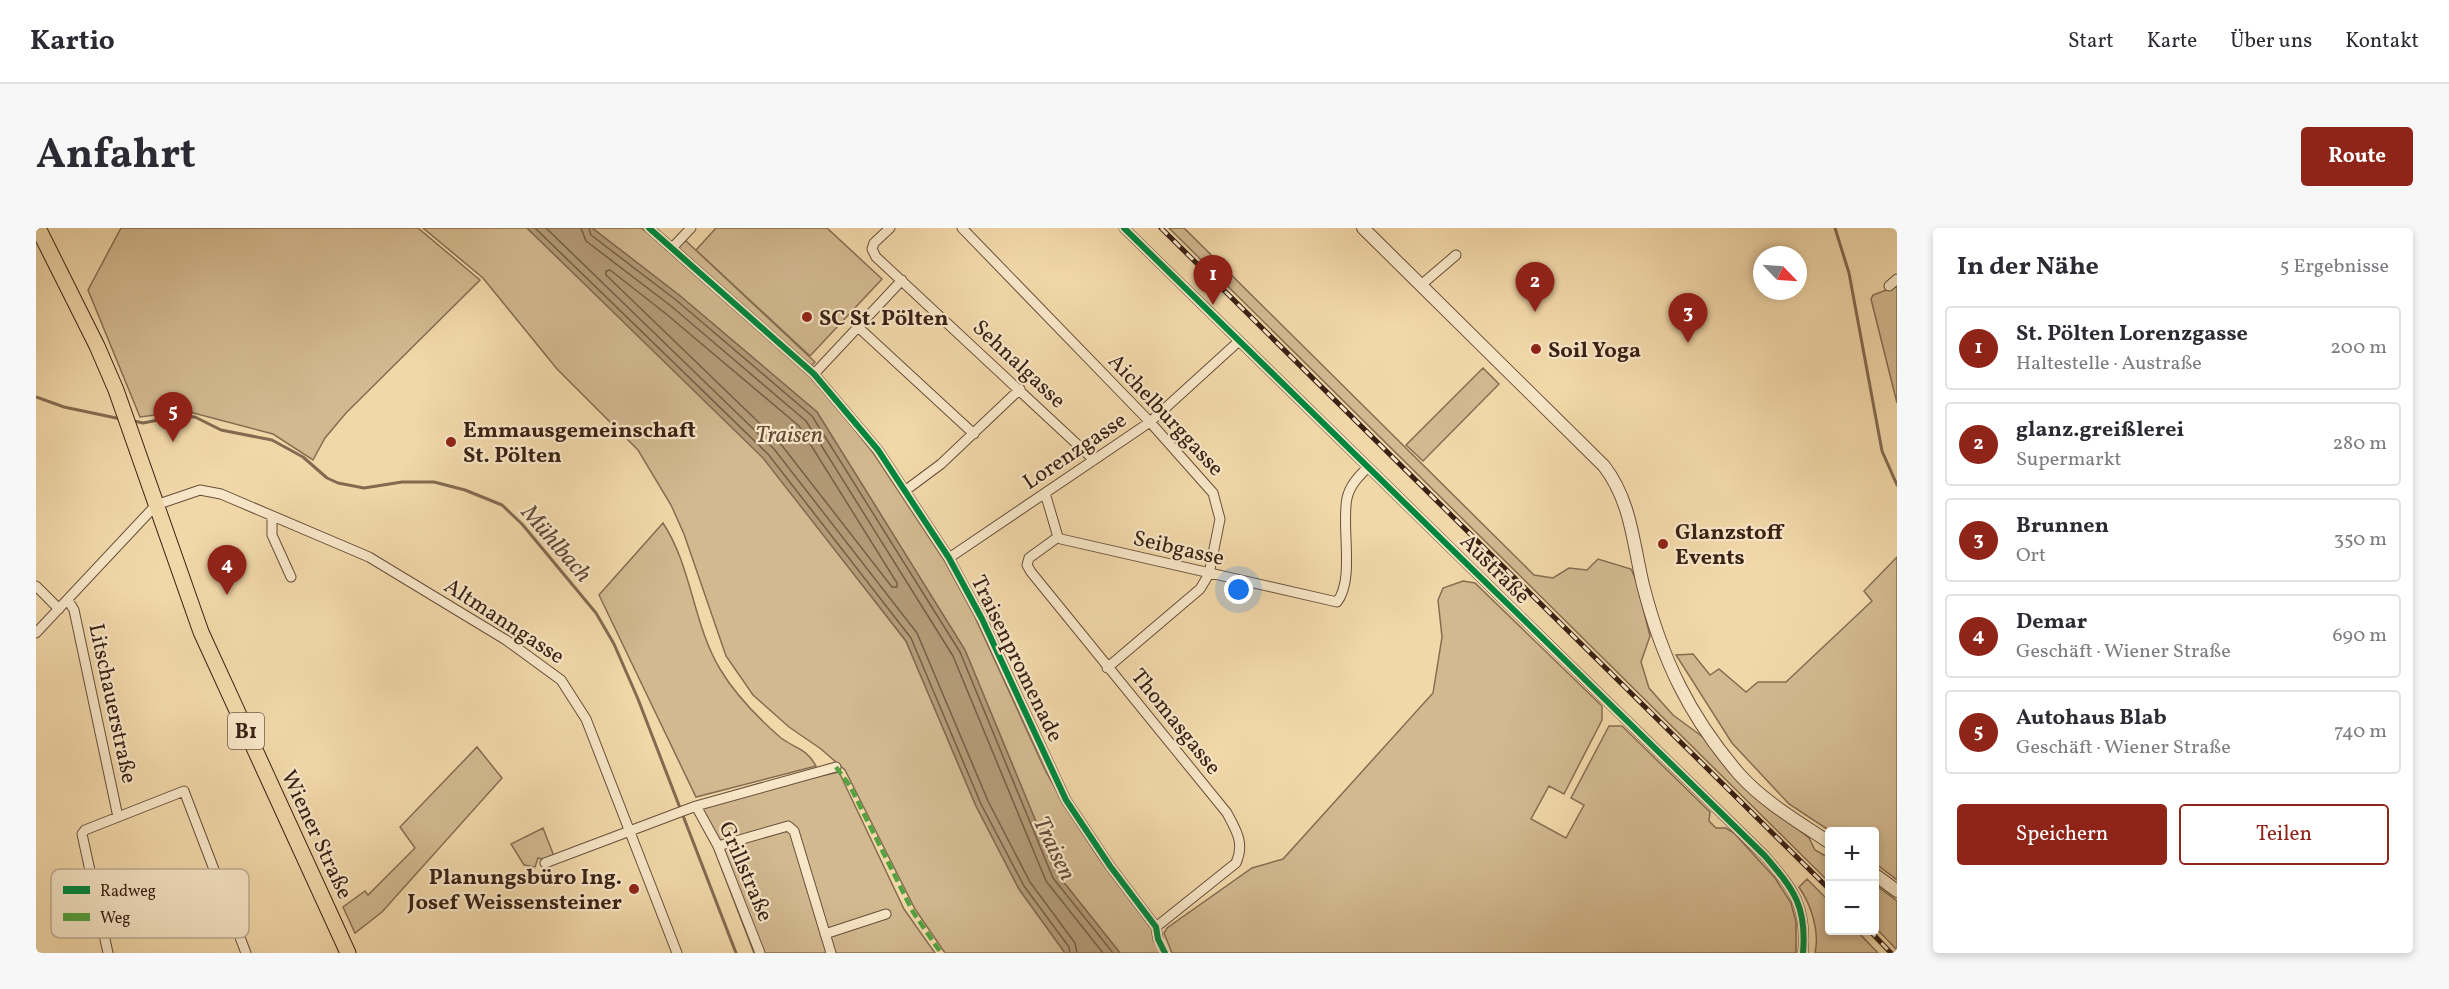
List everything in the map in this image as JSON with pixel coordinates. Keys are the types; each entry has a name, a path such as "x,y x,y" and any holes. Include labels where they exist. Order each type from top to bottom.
{"main road":[{"name":"Wiener Straße","path":"38,228 97,346 201,632 347,953"}],"street":[{"name":"Traisenpromenade","path":"650,228 814,374 860,426 906,490 949,558 982,619 1066,800 1110,866 1156,927 1158,939"},
{"path":"672,248 691,228"},
{"name":"Sehnalgasse","path":"890,228 874,243 872,249 876,257 1094,460"},
{"name":"Aichelburggasse","path":"962,228 1150,422 1217,501 1220,519 1209,574 1200,589 1107,668"},
{"name":"Austraße","path":"1124,228 1765,856 1797,896 1805,933 1803,953"},
{"path":"1364,228 1608,471 1631,523 1643,584 1661,646 1674,679 1740,775 1779,810 1825,840"},
{"path":"1421,285 1456,255"},
{"path":"814,374 902,280"},
{"path":"858,327 974,434"},
{"name":"Lorenzgasse","path":"949,558 1150,422 1239,341"},
{"path":"906,490 941,464 1020,389"},
{"name":"Seibgasse","path":"1058,537 1067,541 1337,602 1342,596 1347,499 1353,483 1368,467"},
{"name":"Altmanngasse","path":"156,506 200,490 221,494 369,557 506,640 561,680 586,719 677,953"},
{"path":"1045,493 1058,537"},
{"path":"36,633 156,506"},
{"path":"272,516 272,535 291,577"},
{"name":"Thomasgasse","path":"1058,537 1029,558 1027,565 1107,668 1227,813 1240,838 1241,846 1236,863 1156,927"},
{"path":"36,586 59,609"},
{"name":"Litschauerstraße","path":"68,600 74,610 118,816"},
{"path":"545,863 696,806 836,766"},
{"path":"88,869 81,838 85,830 184,791 214,869"},
{"name":"Grillstraße","path":"696,806 718,846 760,953"},
{"path":"718,846 788,826 794,831 831,953"},
{"path":"1879,877 1897,891"},
{"path":"825,934 886,914"},
{"path":"104,938 108,953"},
{"path":"240,938 246,953"}],"shaded area":[{"path":"121,228 418,228 480,280 346,413 325,438 313,460 273,434 186,411 140,417 88,290"},
{"path":"423,228 527,228 764,458 906,641 976,806 1019,889 1065,953 945,953 915,909 845,770 821,749 789,727 753,695 726,656 684,534 671,505 638,450 557,369 483,278"},
{"path":"592,228 641,228 683,259 817,382 874,454 944,560 974,615 1045,770 1067,809 1098,857 1151,928 1161,953 1120,953 1058,875 965,650 817,412 679,295"},
{"name":"SC St. Pölten","path":"716,228 827,228 882,279 810,356 696,250"},
{"path":"1169,228 1184,228 1534,575 1553,578 1569,568 1587,570 1598,559 1631,569 1636,580 1650,636 1641,662 1649,688 1673,715 1711,743 1755,794 1809,838 1815,850 1825,856 1825,878"},
{"path":"685,240 815,362 810,367 676,249"},
{"path":"1897,287 1897,403 1871,299 1873,295"},
{"path":"1483,368 1499,384 1423,461 1406,445"},
{"path":"663,523 673,540 704,633 720,669 755,714 781,738 804,752 816,766 696,797 599,595"},
{"path":"1897,557 1897,880 1879,866 1879,827 1825,828 1789,804 1732,743 1676,655 1693,654 1710,675 1719,669 1746,692 1758,682 1786,682 1872,601 1864,591"},
{"path":"1463,581 1475,583 1602,706 1602,720 1564,794 1549,786 1531,819 1566,838 1584,805 1571,798 1609,726 1622,726 1710,812 1709,821 1716,828 1726,828 1734,833 1775,878 1791,903 1796,922 1796,953 1172,953 1164,933 1167,928 1252,868 1283,859 1433,693 1442,637 1438,600 1443,588"},
{"path":"477,747 502,778 382,912 355,933 343,907 365,891 368,895 415,848 400,827"},
{"path":"839,772 904,909 935,953 754,953 713,846 690,804"},
{"path":"543,828 554,856 545,860 538,858 535,867 524,865 511,844"},
{"path":"1807,879 1825,897 1825,935 1861,935 1878,953 1815,953 1816,936 1813,918 1799,887"},
{"path":"1879,888 1897,901 1897,950 1879,931"}],"water":[{"name":"Traisen","path":"527,228 592,228 679,295 817,412 965,650 1058,875 1120,953 1065,953 1019,889 976,806 906,641 763,458"}],"waterway":[{"name":"Mühlbach","path":"1835,228 1849,273 1882,451 1897,485"},
{"name":"Mühlbach","path":"36,397 64,407 121,419"},
{"name":"Mühlbach","path":"134,421 143,423 179,416 195,417 221,430 272,440 303,457 327,478 338,483 364,488 402,482 434,482 465,490 502,505 522,524 596,613 614,644 638,699 736,953"}],"railway":[{"path":"1161,228 1825,885"},
{"path":"1874,935 1891,953"}],"marked path":[{"path":"836,767 850,786 913,912 941,953"}],"cycle path":[{"path":"649,228 814,374 878,450 949,558 982,619 1066,800 1110,866 1156,927 1158,939 1165,953"},
{"path":"1124,228 1765,856 1784,879 1796,900 1803,923 1803,953"}],"place":[{"name":"St. Pölten Lorenzgasse","path":"1213,305"},
{"name":"glanz.greißlerei","path":"1535,312"},
{"name":"SC St. Pölten","path":"807,317"},
{"name":"Brunnen","path":"1688,343"},
{"name":"Soil Yoga","path":"1536,349"},
{"name":"Autohaus Blab","path":"173,442"},
{"name":"Emmausgemeinschaft St. Pölten","path":"451,442"},
{"name":"Glanzstoff Events","path":"1663,544"},
{"name":"Demar","path":"227,595"},
{"name":"Planungsbüro Ing. Josef Weissensteiner","path":"634,889"}]}
